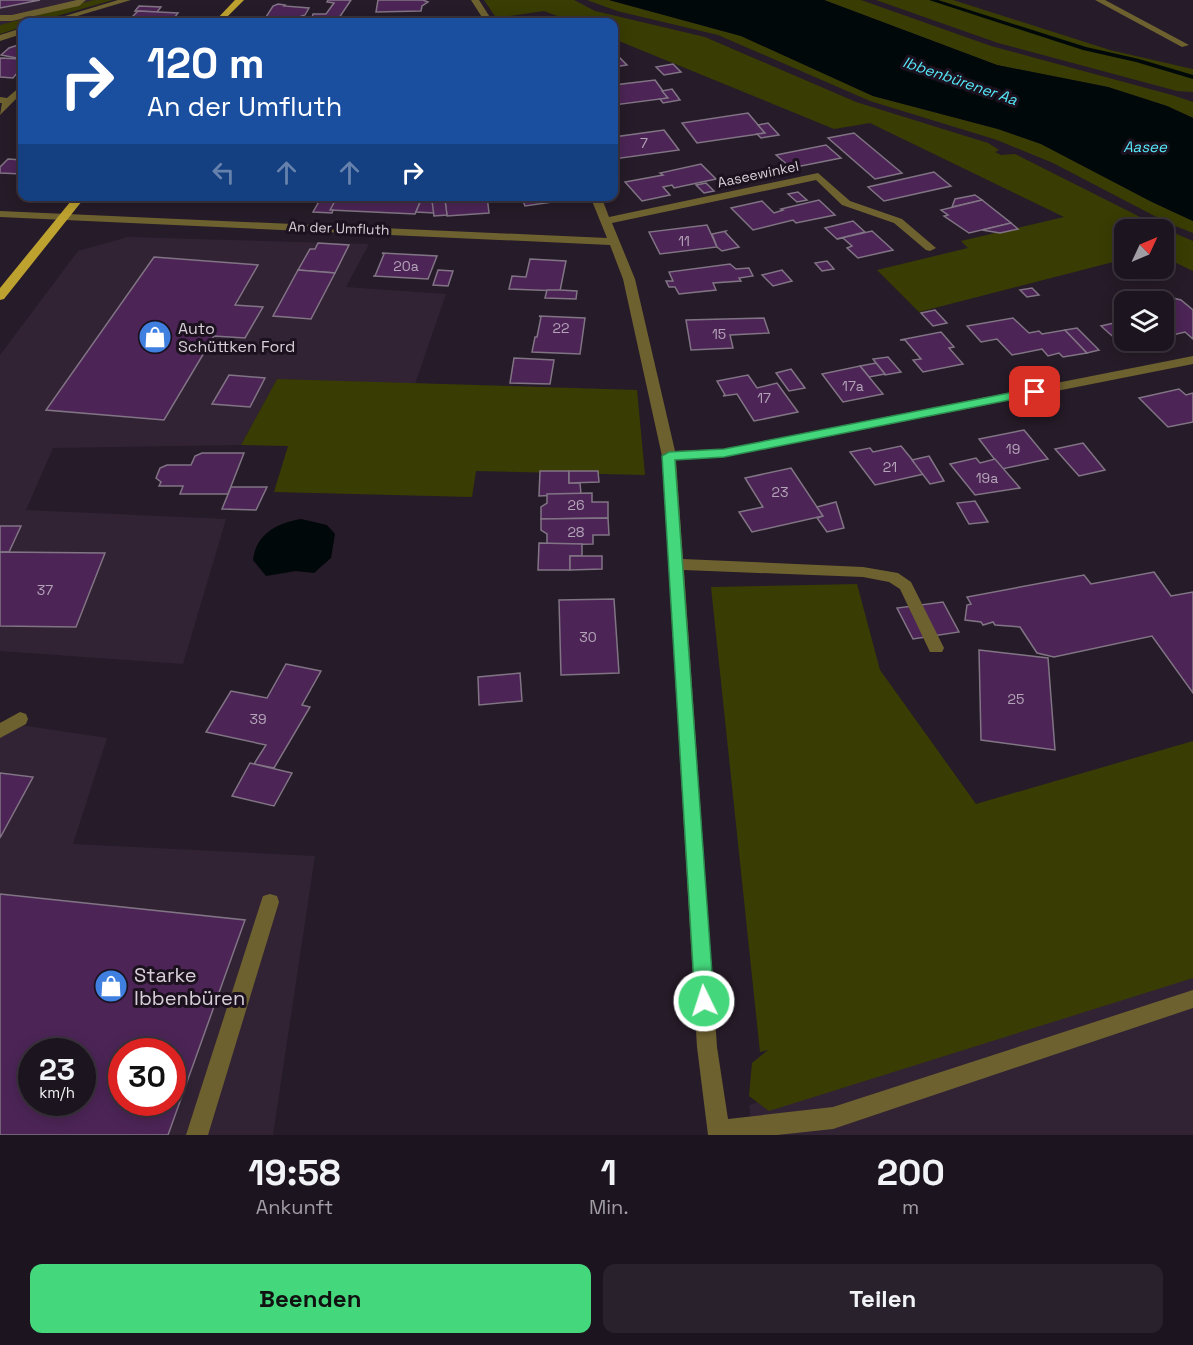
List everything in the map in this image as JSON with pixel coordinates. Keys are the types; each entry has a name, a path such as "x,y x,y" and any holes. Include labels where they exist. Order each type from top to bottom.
{"main road":[{"path":"222,18 240,0"},
{"path":"0,296 77,201"}],"street":[{"path":"0,18 79,3 82,0"},
{"path":"63,18 127,0"},
{"path":"475,0 486,18"},
{"path":"1100,0 1185,45"},
{"path":"0,38 18,32"},
{"path":"0,112 5,101 18,91"},
{"name":"Aaseewinkel","path":"606,221 818,176 846,203 898,220 930,248"},
{"path":"597,201 629,279 669,456 707,1047 718,1133 833,1118 1193,999"},
{"name":"An der Umfluth","path":"0,214 613,242"},
{"path":"669,456 724,453 1193,360"},
{"path":"675,564 863,572 894,577 906,586 936,648"},
{"path":"0,730 21,719"},
{"path":"197,1135 270,902"}],"shaded area":[{"path":"0,0 106,0 37,18 18,18 18,24 0,31"},
{"path":"128,237 369,244 346,287 446,294 415,384 277,379 241,445 53,448 26,510 226,519 183,664 0,651 0,355 78,251"},
{"path":"0,722 107,738 73,844 315,856 273,1135 0,1135"},
{"path":"1193,967 1193,1135 753,1135 749,1105"}],"green space":[{"path":"94,0 113,0 50,18 26,18"},
{"path":"484,0 574,0 595,11 705,37 856,102 988,143 999,150 995,152 1001,155 1015,154 1144,219 1114,219 1114,262 919,312 877,270 968,248 961,241 1064,217 870,123 834,129 618,41 618,18 562,18 544,11 496,18"},
{"path":"587,0 609,0 741,36 873,96 998,129 1041,144 1193,221 1193,233 1174,225 1174,219 1160,219 1053,163 997,140 870,101 718,35 617,11"},
{"path":"824,0 861,0 991,46 1172,95 1193,102 1193,118 1167,106 1108,87 997,65"},
{"path":"876,0 953,0 1110,50 1193,69 1193,92 1177,91 998,43"},
{"path":"18,20 18,28 0,34 0,25"},
{"path":"1174,233 1193,241 1193,271 1174,262"},
{"path":"277,379 637,390 645,475 476,471 472,497 274,492 288,446 241,445"},
{"path":"857,584 880,670 976,804 1193,741 1193,978 769,1111 749,1096 752,1063 768,1050 760,1052 711,587"}],"water":[{"name":"Aasee","path":"609,0 824,0 997,65 1108,87 1167,106 1193,118 1193,221 1041,144 998,129 873,96 741,36"},
{"path":"301,519 327,525 335,534 331,558 314,573 296,571 266,576 253,560 258,543 276,527"}],"building":[{"path":"0,0 40,0 0,8"},
{"path":"328,0 351,0 339,18 312,18 313,14 326,14 334,3 327,2"},
{"path":"378,0 428,2 422,6 421,11 376,12"},
{"path":"278,4 309,8 305,15 299,17 266,17 273,6"},
{"path":"139,6 161,7 157,12 135,11"},
{"path":"138,11 178,13 174,18 131,18"},
{"path":"18,45 18,58 1,55 9,48"},
{"path":"618,56 627,65 618,66"},
{"path":"0,58 18,59 18,72 13,78 0,77"},
{"path":"673,64 681,72 664,75 656,67"},
{"path":"655,80 668,98 618,104 618,85"},
{"path":"672,89 680,100 663,103 660,99 668,98 662,91"},
{"path":"748,113 765,133 697,143 682,123"},
{"path":"768,123 779,135 761,138 757,134 765,133 758,125"},
{"path":"664,130 679,150 618,158 618,136"},
{"path":"854,133 902,173 875,179 828,138"},
{"path":"826,145 841,158 791,168 776,155"},
{"path":"8,159 18,160 18,174 0,173 0,167"},
{"path":"701,164 716,179 674,188 672,185 663,187 670,195 642,201 625,182 663,175 660,173"},
{"path":"934,172 951,186 884,201 868,187"},
{"path":"706,183 714,191 704,193 696,185"},
{"path":"798,192 807,200 797,202 788,194"},
{"path":"975,195 982,200 952,207 955,199"},
{"path":"819,200 835,215 796,223 793,220 753,230 731,208 762,201 774,213 783,210 781,209"},
{"path":"982,200 1011,223 969,233 944,216 948,215 941,210"},
{"path":"319,201 335,201 330,210 333,210 332,213 313,212"},
{"path":"334,201 421,201 415,214 330,210"},
{"path":"421,201 433,201 434,213 416,212"},
{"path":"432,201 445,201 447,215 434,216"},
{"path":"445,201 488,201 489,213 447,216"},
{"path":"523,201 560,201 525,206"},
{"path":"853,221 865,232 837,239 825,228"},
{"path":"1011,223 1018,229 1000,233 982,230"},
{"path":"707,225 717,247 660,254 649,232"},
{"path":"726,231 739,247 722,251 717,247 712,234"},
{"path":"872,231 893,250 858,258 847,248 852,246 843,238 837,239"},
{"path":"318,243 349,245 335,273 298,270 310,249 315,249"},
{"path":"382,253 437,256 428,279 373,276 384,254"},
{"name":"Auto Schüttken Ford","path":"154,257 258,265 235,305 263,307 245,338 214,336 164,420 46,410"},
{"path":"530,259 566,261 560,291 509,289 512,276 526,277"},
{"path":"827,261 834,269 822,271 815,263"},
{"path":"730,264 736,269 749,268 753,276 739,278 741,281 713,283 716,290 679,294 675,287 669,287 666,281 673,281 669,272"},
{"path":"298,270 335,273 311,319 273,316"},
{"path":"438,270 453,271 448,286 433,285"},
{"path":"782,270 792,281 773,286 762,275"},
{"path":"1032,288 1039,295 1027,297 1020,290"},
{"path":"547,290 577,291 576,299 545,298"},
{"path":"1174,298 1181,300 1193,310 1193,339 1185,332 1174,335"},
{"path":"935,310 947,323 933,326 921,313"},
{"path":"539,316 585,318 580,354 532,352 541,317"},
{"path":"764,318 769,333 730,335 733,348 691,350 686,320"},
{"path":"1013,318 1029,333 1039,331 1042,334 1065,330 1087,353 1063,357 1059,353 1048,356 1042,349 1012,355 997,339 981,342 967,326"},
{"path":"1114,323 1114,338 1101,326"},
{"path":"1077,328 1099,350 1087,353 1065,330"},
{"path":"941,332 954,347 949,348 963,364 923,372 913,360 921,359 905,340 900,340"},
{"path":"888,357 901,372 885,375 873,359"},
{"path":"514,358 554,360 550,384 510,383"},
{"path":"876,363 885,374 869,377 860,366"},
{"path":"860,366 883,394 843,402 822,374"},
{"path":"791,369 805,388 789,391 776,373"},
{"path":"229,375 265,378 250,407 212,404"},
{"path":"748,375 757,388 777,383 798,412 754,421 737,394 723,396 725,395 717,381"},
{"path":"1179,389 1186,395 1193,393 1193,422 1168,427 1139,398"},
{"path":"1024,430 1048,459 1002,469 979,439"},
{"path":"1083,443 1105,470 1079,476 1055,449"},
{"path":"901,446 924,474 875,485 850,452 870,448 873,452"},
{"path":"202,453 244,453 228,494 180,494 183,486 159,486 161,482 156,478 160,468 167,465 191,465 195,456"},
{"path":"929,456 944,481 930,484 912,460"},
{"path":"976,458 980,463 995,459 1020,488 975,495 950,464"},
{"path":"791,468 823,516 752,532 739,512 763,507 745,478"},
{"path":"540,471 569,471 569,483 580,483 581,494 539,496"},
{"path":"569,471 598,471 599,482 569,483"},
{"path":"231,487 267,487 256,510 222,509"},
{"path":"592,493 592,502 608,502 608,518 541,519 541,507 547,503 547,494"},
{"path":"975,501 988,522 969,524 957,503"},
{"path":"836,502 844,528 827,532 817,518 823,516 817,507"},
{"path":"608,518 609,535 593,535 593,544 547,545 547,534 541,530 541,519"},
{"path":"0,526 21,526 9,552 0,552"},
{"path":"539,543 582,544 582,556 570,556 570,570 538,570"},
{"path":"0,552 105,553 76,627 0,626"},
{"path":"570,556 602,556 602,569 570,570"},
{"path":"1154,572 1171,596 1193,592 1193,693 1152,636 1054,657 1037,653 1020,627 995,625 993,622 983,625 981,622 965,620 967,605 971,604 967,597 1084,575 1091,584"},
{"path":"614,599 619,673 561,675 559,600"},
{"path":"943,602 959,632 913,639 897,608"},
{"path":"979,650 1048,658 1055,750 981,740"},
{"path":"286,664 321,671 302,705 310,707 274,768 254,764 266,745 206,732 231,691 267,698"},
{"path":"520,673 522,701 479,705 478,677"},
{"path":"250,763 292,773 274,806 232,796"},
{"path":"0,773 33,777 0,838"},
{"name":"Starke Ibbenbüren","path":"0,894 245,920 186,1085 186,1038 108,1038 108,1116 175,1116 168,1135 0,1135"}],"waterway":[{"path":"932,0 1085,49 1137,60 1193,77"}],"place":[{"name":"Auto Schüttken Ford","path":"155,337"},
{"name":"Starke Ibbenbüren","path":"111,986"}],"route":[{"path":"704,1001 669,456 724,453 1035,392"}],"water label":[{"name":"Ibbenbürener Aa","path":"960,81"}]}
